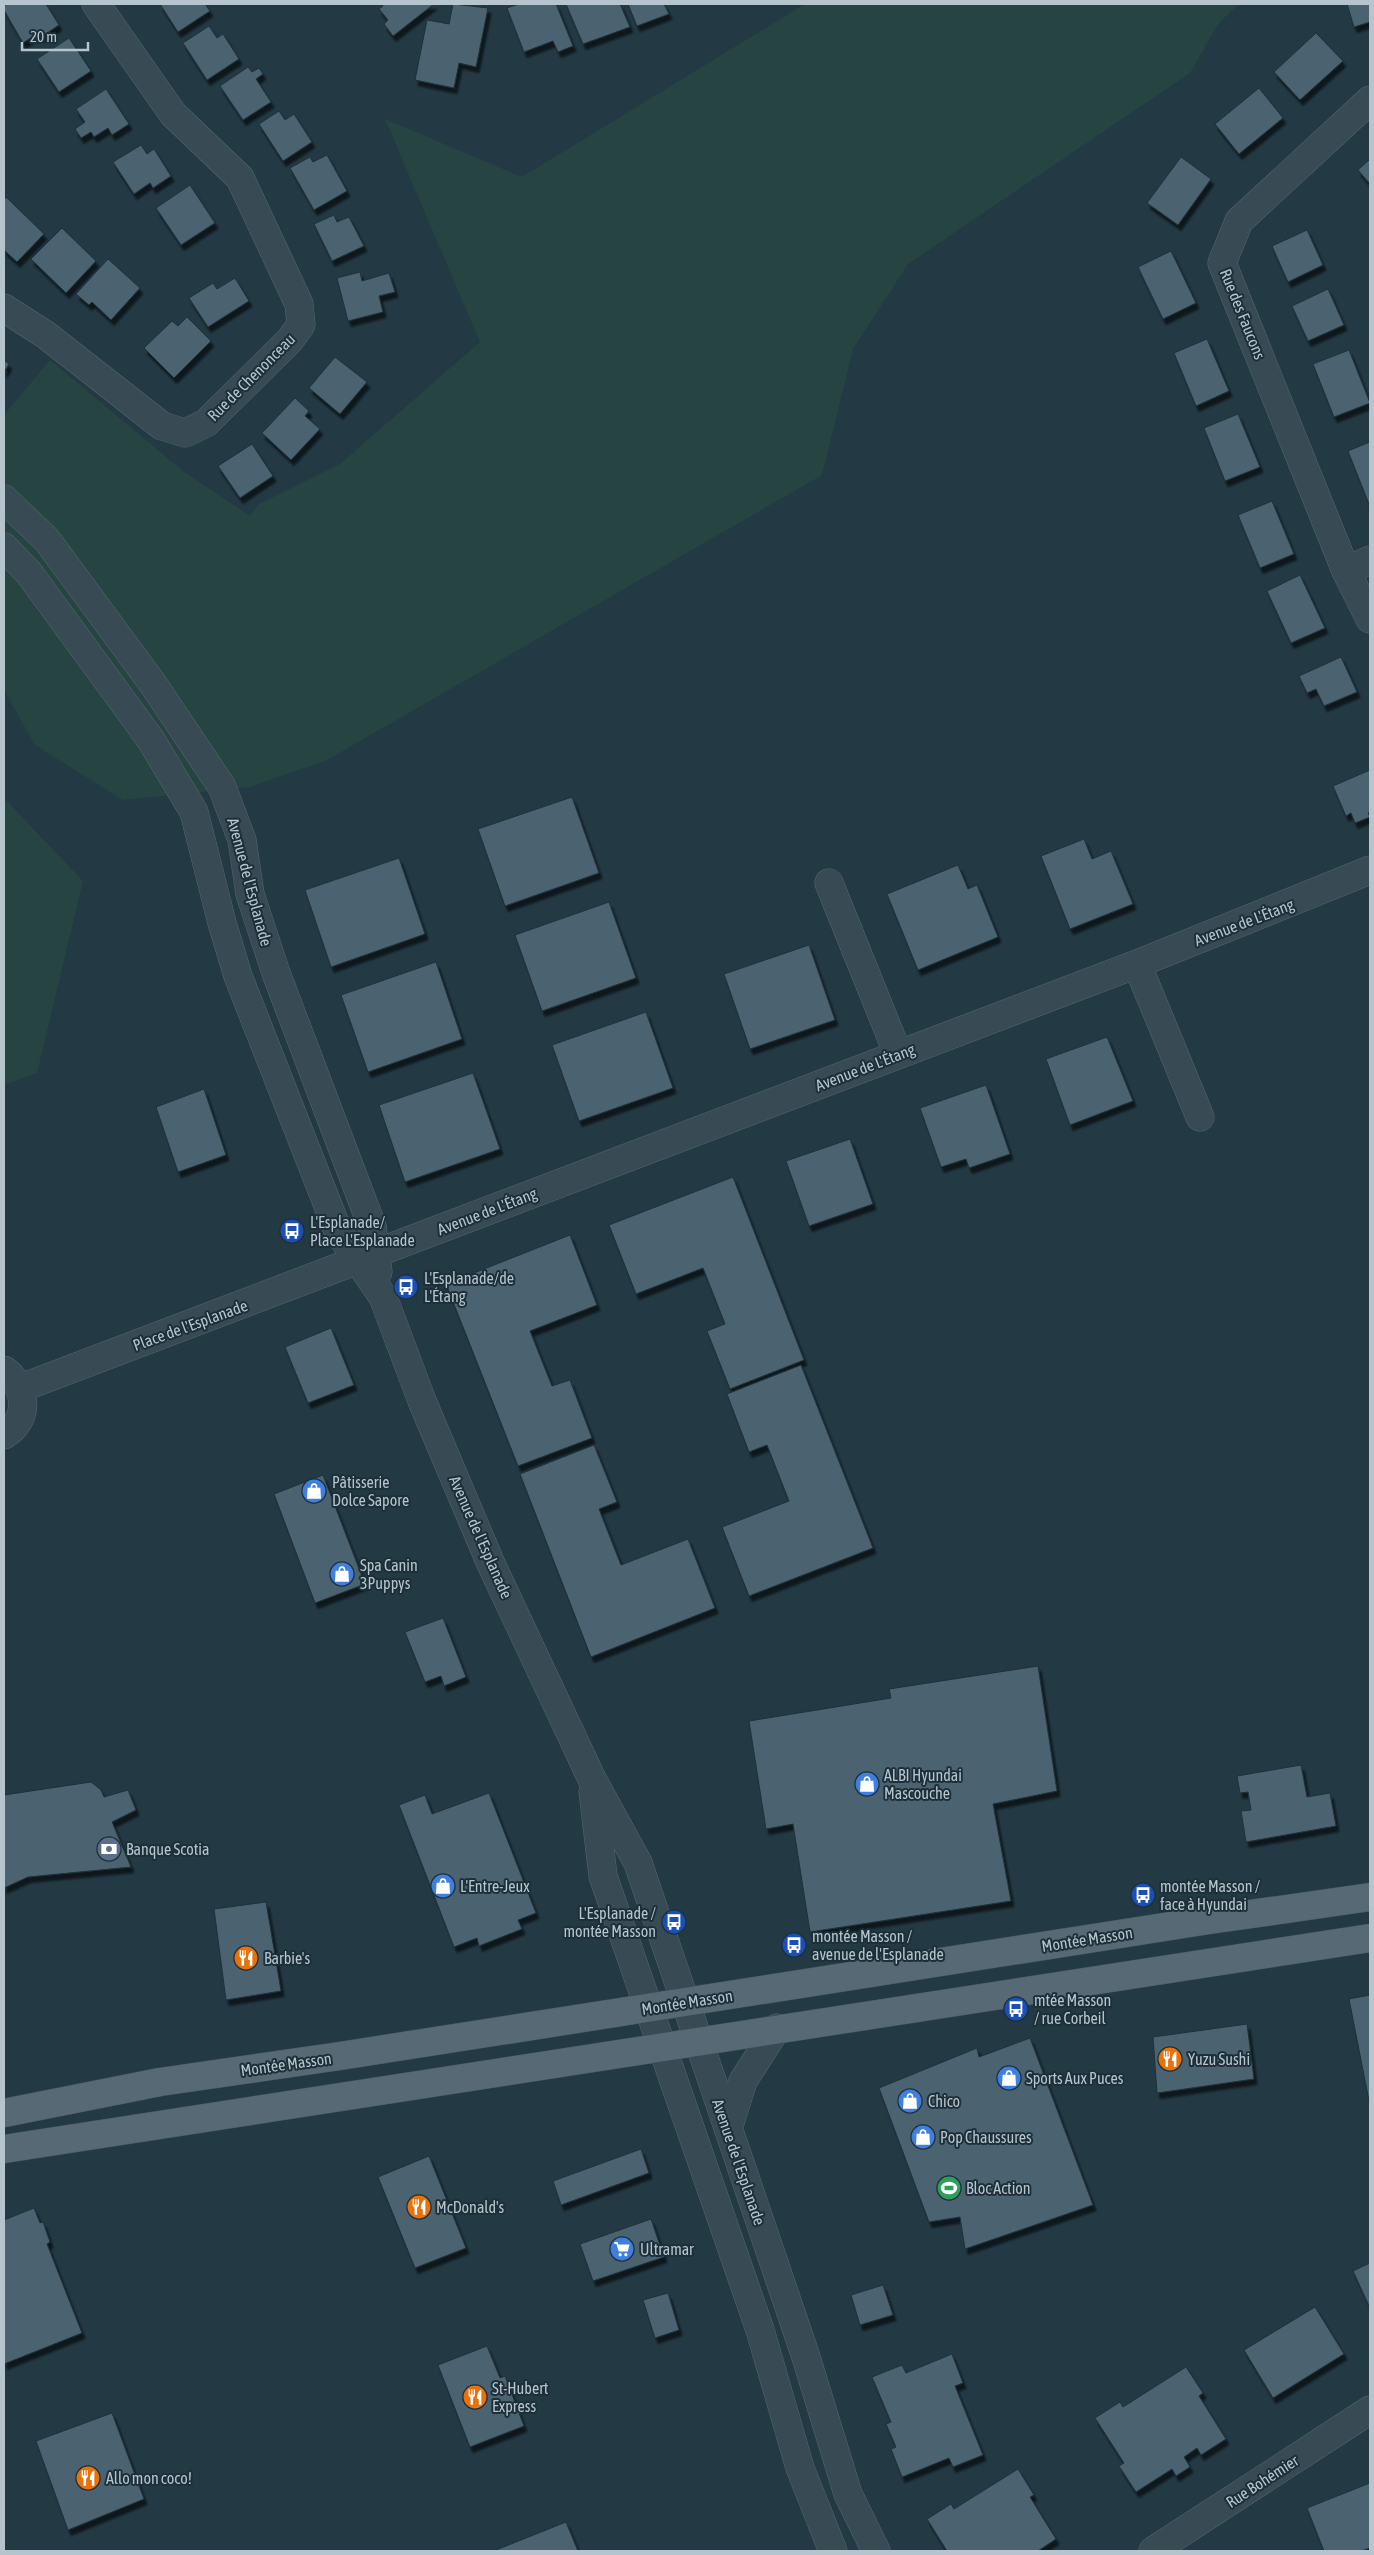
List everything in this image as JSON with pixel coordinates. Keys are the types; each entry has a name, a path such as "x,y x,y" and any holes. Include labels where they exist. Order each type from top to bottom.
{"main road":[{"name":"Montée Masson","path":"4,2113 160,2082 648,2009 1370,1896"},
{"path":"4,2149 777,2028 1370,1938"}],"street":[{"name":"Rue de Chenonceau","path":"4,308 46,335 162,426 185,433 206,423 290,340 301,325 299,304 240,178 172,114 96,4"},
{"name":"Rue des Faucons","path":"1370,100 1239,222 1222,263 1358,566 1370,619"},
{"name":"Avenue de l'Esplanade","path":"4,499 47,540 153,684 222,787 242,840 253,903 276,973 372,1226 368,1258 422,1401 491,1564 591,1777 638,1864 805,2354 848,2494 876,2551"},
{"name":"Avenue de l'Esplanade","path":"4,547 29,573 151,740 194,812 222,923 238,976 338,1231 368,1258"},
{"name":"Avenue de L'Étang","path":"368,1258 1137,964 1370,870"},
{"path":"829,883 898,1054"},
{"path":"1137,964 1200,1117"},
{"name":"Place de l'Esplanade","path":"4,1435 18,1422 22,1412 12,1379 368,1258"},
{"name":"Avenue de l'Esplanade","path":"591,1777 603,1876 760,2330 805,2483 833,2551"},
{"path":"728,2129 743,2081 777,2028"},
{"name":"Rue Bohémier","path":"1153,2551 1370,2410"}],"green space":[{"path":"805,4 1239,4 1218,24 1190,73 908,264 853,349 822,475 327,760 250,787 123,800 35,745 4,690 4,415 50,360 183,471 250,516 259,504 340,464 480,342 385,119 522,177"},
{"path":"4,798 83,881 37,1073 4,1085"}],"building":[{"path":"7,4 46,4 59,25 41,37 38,33 23,43 4,10 4,6"},
{"path":"160,4 205,4 210,11 178,32"},
{"path":"381,4 434,4 393,36 384,24 388,20 379,9 383,6"},
{"path":"453,4 488,8 476,67 459,63 454,88 415,80 427,20 449,24"},
{"path":"519,4 556,4 573,46 558,52 553,41 524,52 507,8"},
{"path":"566,4 620,4 630,27 583,44"},
{"path":"628,4 664,4 669,14 637,26"},
{"path":"1347,4 1370,4 1370,22 1354,27"},
{"path":"209,26 217,38 223,34 239,59 207,80 183,43"},
{"path":"1316,33 1343,61 1300,100 1274,72"},
{"path":"69,38 91,71 59,92 37,59"},
{"path":"248,67 252,72 259,68 263,74 256,79 271,102 243,120 220,86"},
{"path":"1259,88 1283,118 1239,154 1215,124"},
{"path":"106,89 129,124 112,135 108,128 94,137 91,132 81,138 75,129 85,122 76,109"},
{"path":"279,111 285,120 294,114 312,142 283,161 259,124"},
{"path":"141,145 147,154 154,149 171,176 153,188 150,183 134,194 113,162"},
{"path":"327,155 347,191 314,210 290,168 310,157 313,162"},
{"path":"1181,157 1211,179 1178,225 1147,203"},
{"path":"1370,159 1370,184 1358,170"},
{"path":"190,185 215,223 181,245 156,208"},
{"path":"6,197 44,234 17,262 4,250 4,200"},
{"path":"334,215 337,222 349,217 364,246 332,261 314,224"},
{"path":"62,228 96,261 66,293 31,259"},
{"path":"1307,230 1323,265 1288,282 1272,246"},
{"path":"1171,251 1196,303 1163,319 1138,267"},
{"path":"108,259 140,288 111,320 92,302 89,305 76,294"},
{"path":"360,272 362,281 389,273 395,292 379,296 383,312 348,321 337,278"},
{"path":"235,278 249,301 208,327 189,298 213,283 217,289"},
{"path":"1328,289 1344,325 1308,341 1292,306"},
{"path":"187,317 211,341 174,378 144,348 172,321 178,326"},
{"path":"1207,339 1229,391 1196,406 1174,353"},
{"path":"1349,350 1370,403 1334,417 1313,364"},
{"path":"335,357 367,382 340,414 309,388"},
{"path":"4,360 9,364 4,372"},
{"path":"295,398 309,411 305,416 320,429 291,460 262,433"},
{"path":"1238,414 1260,467 1225,481 1204,428"},
{"path":"1370,442 1370,504 1369,504 1348,451"},
{"path":"252,444 273,476 240,498 218,466"},
{"path":"1272,501 1294,554 1260,568 1238,515"},
{"path":"1300,575 1325,628 1291,643 1267,591"},
{"path":"1341,657 1357,692 1324,706 1316,689 1307,693 1299,676"},
{"path":"1370,770 1370,812 1368,813 1370,817 1355,823 1351,813 1346,816 1333,786"},
{"path":"572,797 599,873 505,906 478,829"},
{"path":"1084,839 1092,859 1111,851 1133,904 1070,929 1041,856"},
{"path":"399,858 425,934 331,967 305,890"},
{"path":"958,865 968,889 977,885 998,937 918,970 887,894"},
{"path":"609,902 636,978 542,1011 515,935"},
{"path":"809,945 835,1020 750,1049 724,974"},
{"path":"436,962 462,1039 368,1072 341,995"},
{"path":"646,1012 673,1088 579,1121 552,1045"},
{"path":"1107,1037 1133,1101 1070,1125 1046,1059"},
{"path":"473,1073 500,1149 405,1182 379,1105"},
{"path":"986,1085 1010,1154 969,1168 966,1159 941,1167 920,1108"},
{"path":"204,1089 226,1155 178,1172 156,1107"},
{"path":"850,1139 873,1204 809,1226 786,1161"},
{"path":"733,1177 804,1360 730,1389 707,1331 725,1324 703,1268 636,1294 609,1225"},
{"path":"570,1235 597,1305 530,1331 552,1386 570,1380 592,1438 518,1466 446,1284"},
{"path":"331,1328 354,1385 308,1403 285,1347"},
{"path":"801,1365 873,1548 749,1596 722,1527 789,1501 767,1445 749,1452 727,1394"},
{"path":"594,1445 617,1502 599,1509 621,1565 688,1539 715,1608 591,1657 520,1474"},
{"path":"323,1475 365,1584 315,1603 274,1494"},
{"path":"443,1618 466,1677 444,1686 441,1676 425,1682 405,1632"},
{"path":"1038,1666 1057,1791 993,1804 1011,1901 810,1932 793,1824 766,1829 749,1721 891,1698 889,1689"},
{"path":"1301,1765 1307,1797 1330,1793 1336,1826 1246,1842 1241,1811 1251,1810 1248,1792 1240,1793 1237,1776"},
{"path":"91,1782 101,1790 104,1797 128,1790 136,1810 112,1822 131,1867 28,1877 4,1888 4,1795"},
{"path":"489,1793 536,1913 518,1920 522,1929 479,1946 477,1938 454,1947 399,1805 425,1795 432,1814"},
{"path":"266,1902 281,1991 226,2000 214,1909"},
{"path":"1370,1995 1370,2106 1349,1999"},
{"path":"1247,2024 1254,2079 1157,2093 1153,2037"},
{"path":"1030,2038 1093,2205 965,2249 960,2217 929,2222 879,2088 977,2048 979,2057"},
{"path":"641,2149 649,2173 561,2205 553,2181"},
{"path":"429,2156 466,2248 415,2268 378,2177"},
{"path":"34,2208 40,2223 43,2222 50,2242 47,2244 82,2333 4,2364 4,2220"},
{"path":"651,2219 664,2257 593,2281 580,2244"},
{"path":"1370,2263 1370,2308 1353,2271"},
{"path":"883,2285 893,2315 860,2325 851,2295"},
{"path":"668,2293 679,2330 655,2338 643,2300"},
{"path":"1315,2307 1344,2354 1273,2398 1244,2350"},
{"path":"487,2346 500,2378 505,2376 524,2426 470,2447 438,2365"},
{"path":"952,2354 963,2383 955,2386 983,2455 953,2467 949,2458 902,2477 891,2449 896,2447 886,2424 891,2422 872,2377 902,2365 906,2373"},
{"path":"1186,2367 1203,2393 1199,2396 1226,2439 1201,2455 1197,2448 1184,2457 1190,2467 1176,2476 1172,2469 1136,2492 1119,2466 1124,2463 1095,2418 1120,2402 1123,2407"},
{"path":"112,2413 144,2499 68,2530 36,2441"},
{"path":"1018,2469 1034,2495 1030,2497 1056,2539 1038,2551 947,2551 927,2519 951,2504 954,2509"},
{"path":"1370,2483 1370,2548 1361,2551 1324,2551 1307,2508"},
{"path":"566,2522 578,2551 496,2551 496,2550"}],"place":[{"name":"L'Esplanade/ Place L'Esplanade","path":"292,1231"},
{"name":"L'Esplanade/de L'Étang","path":"406,1287"},
{"name":"Pâtisserie Dolce Sapore","path":"314,1491"},
{"name":"Spa Canin 3Puppys","path":"342,1574"},
{"name":"ALBI Hyundai Mascouche","path":"867,1784"},
{"name":"Banque Scotia","path":"109,1849"},
{"name":"L'Entre-Jeux","path":"443,1886"},
{"name":"montée Masson / face à Hyundai","path":"1143,1895"},
{"name":"L'Esplanade / montée Masson","path":"674,1922"},
{"name":"montée Masson / avenue de l'Esplanade","path":"794,1945"},
{"name":"Barbie's","path":"246,1958"},
{"name":"mtée Masson / rue Corbeil","path":"1016,2009"},
{"name":"Yuzu Sushi","path":"1170,2059"},
{"name":"Sports Aux Puces","path":"1009,2078"},
{"name":"Chico","path":"910,2101"},
{"name":"Pop Chaussures","path":"923,2137"},
{"name":"Bloc Action","path":"949,2188"},
{"name":"McDonald's","path":"419,2207"},
{"name":"Ultramar","path":"622,2249"},
{"name":"St-Hubert Express","path":"475,2397"},
{"name":"Allo mon coco!","path":"88,2478"}]}
